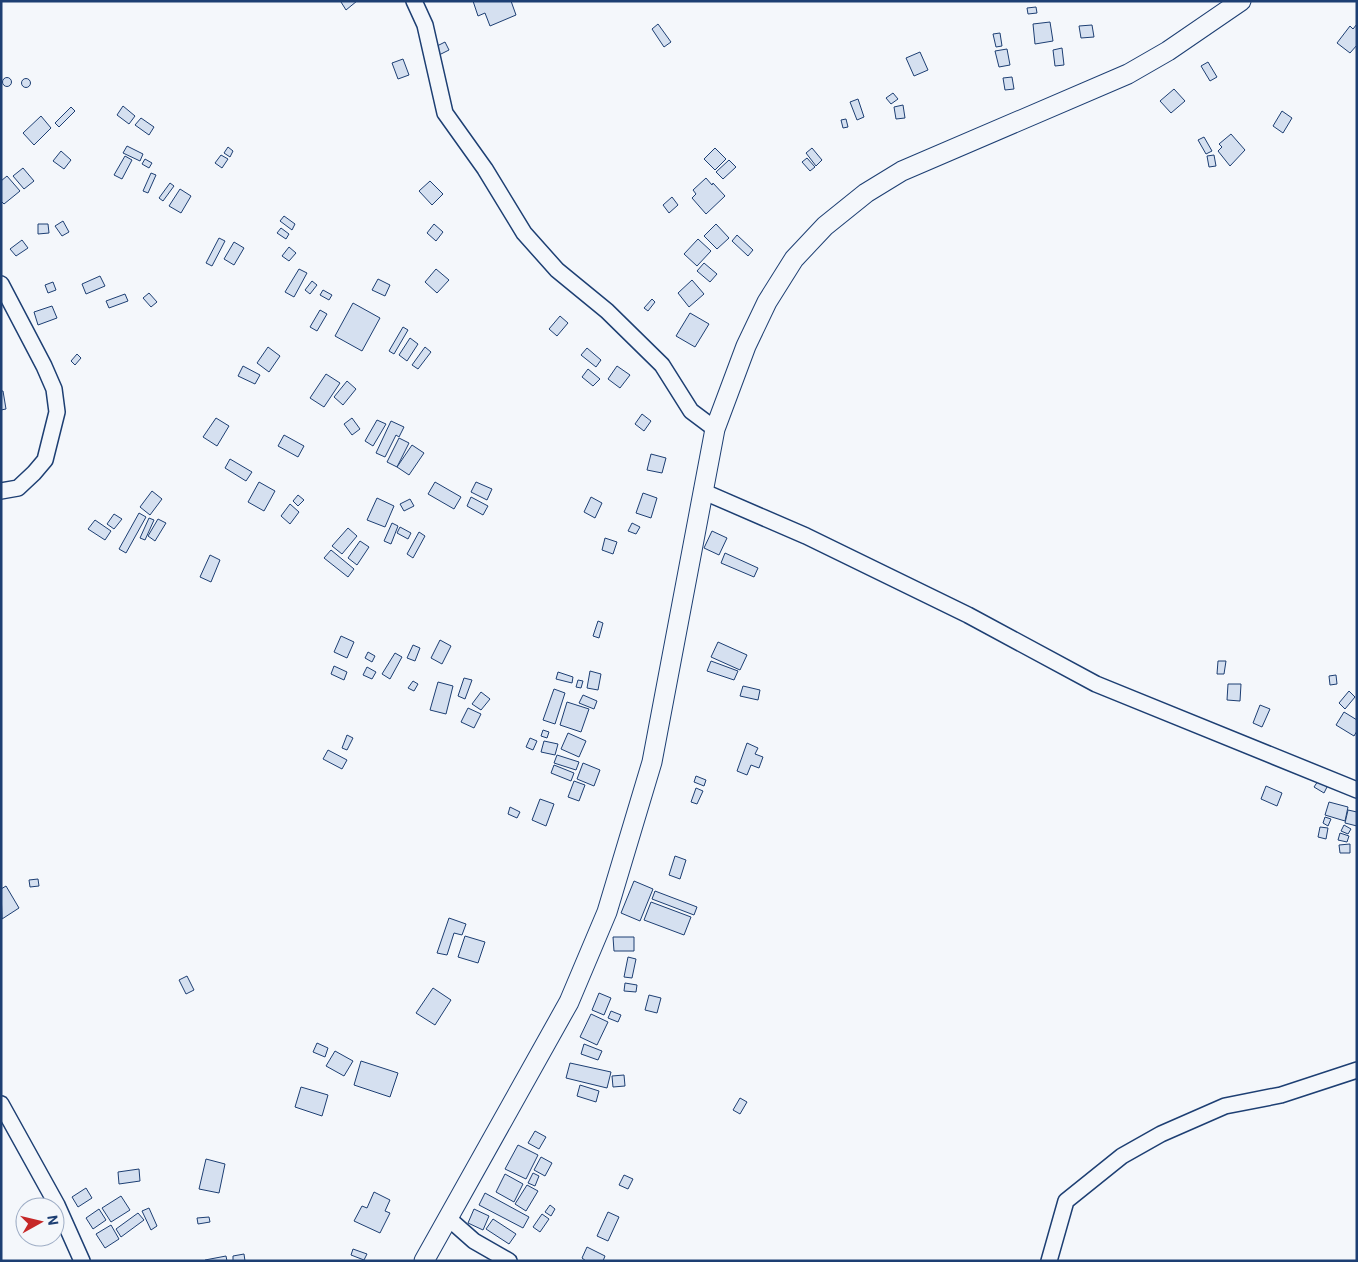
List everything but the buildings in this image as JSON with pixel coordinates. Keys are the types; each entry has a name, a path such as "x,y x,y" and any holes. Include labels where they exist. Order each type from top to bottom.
{"main road":[{"path":"424,1261 569,1002 607,912 652,762 715,428 746,346 767,302 794,259 825,226 866,192 902,171 1128,74 1168,51 1241,1"}],"street":[{"path":"414,1 425,26 445,113 485,168 524,234 557,270 607,312 662,365 691,411 715,428"},
{"path":"1,284 51,381 57,412 45,460 34,474 18,488 1,491"},
{"path":"702,491 823,544 968,615 1096,684 1357,790"},
{"path":"1048,1261 1066,1201 1122,1156 1161,1134 1225,1106 1280,1094 1357,1070"},
{"path":"1,1104 57,1205 82,1261"},
{"path":"448,1218 474,1241 509,1261"}]}
